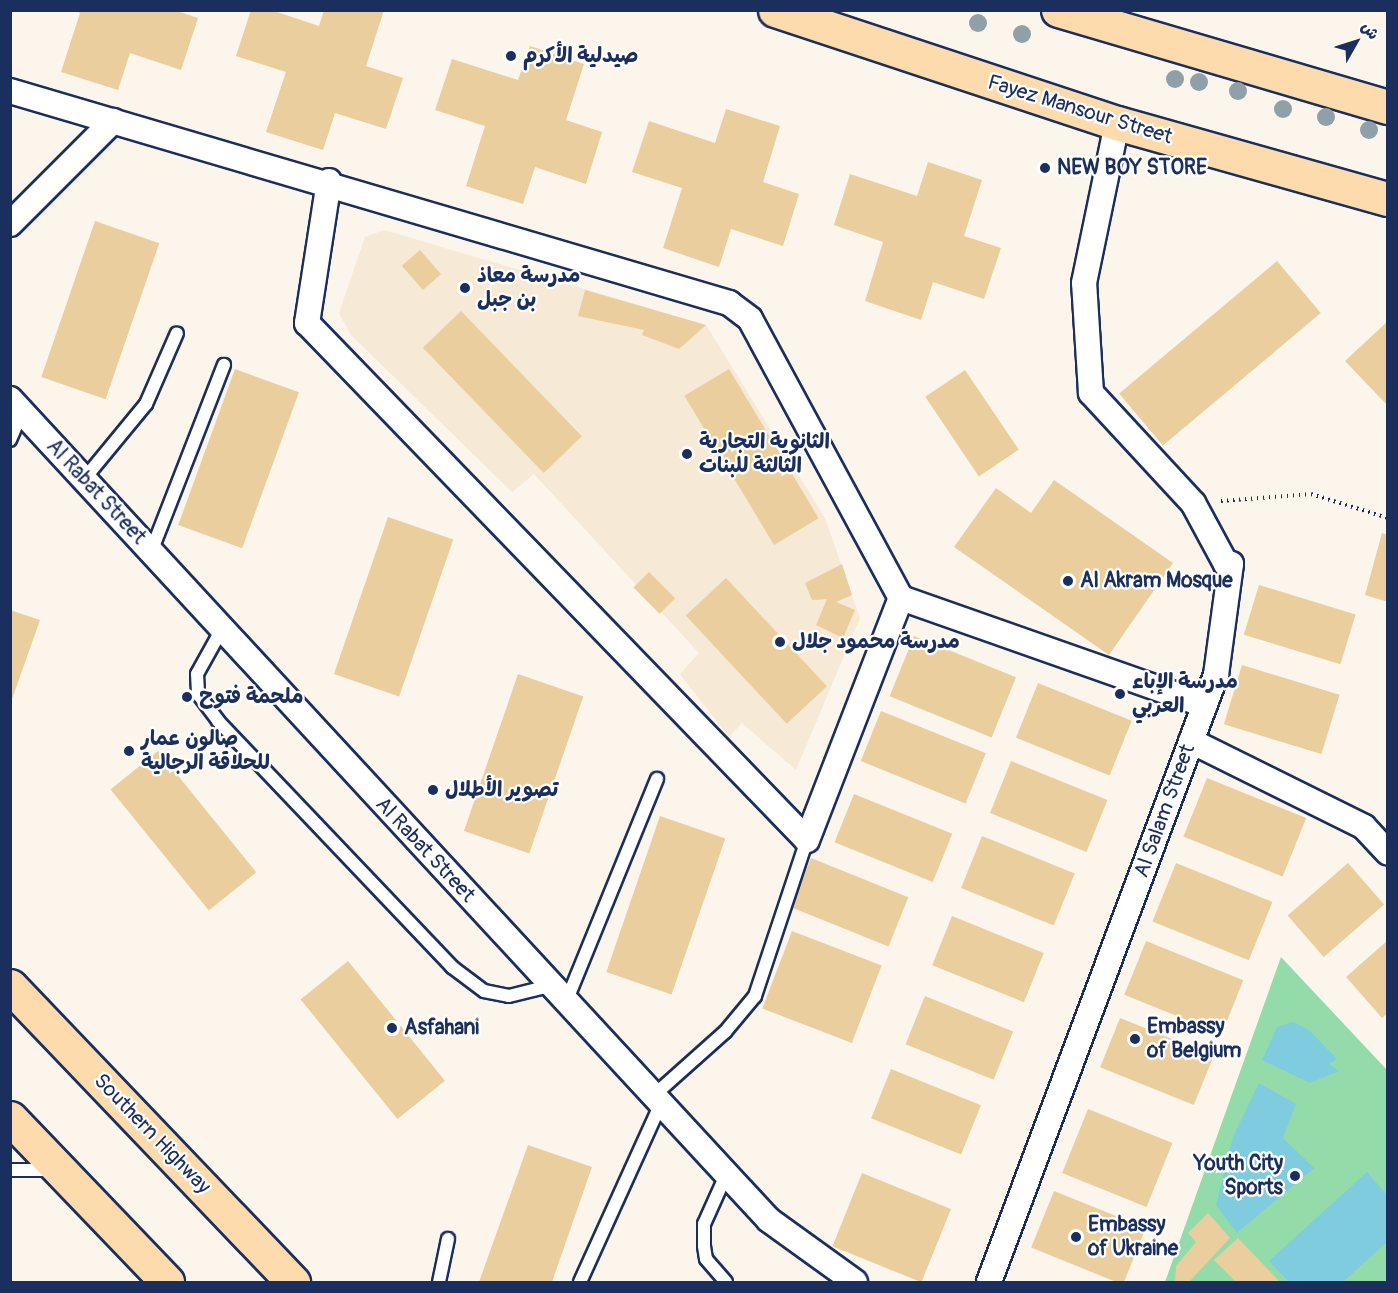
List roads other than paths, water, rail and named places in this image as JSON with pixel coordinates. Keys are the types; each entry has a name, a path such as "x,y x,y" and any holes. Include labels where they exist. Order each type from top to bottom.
{"highway":[{"name":"Fayez Mansour Street","path":"775,10 808,19 1117,123 1388,199"},
{"path":"1058,10 1388,107"},
{"name":"Southern Highway","path":"10,986 293,1282"},
{"path":"10,1118 167,1282"}],"street":[{"path":"10,91 329,181 729,303 750,319 901,598 1204,705"},
{"path":"10,224 113,121"},
{"name":"Al Salam Street","path":"989,1282 1216,675 1231,564 1226,564 1193,503 1091,393 1084,283 1117,123"},
{"path":"329,181 307,323 807,840 901,598"},
{"name":"Al Rabat Street","path":"16,406 85,478 656,1102 769,1220 826,1267 855,1282"},
{"path":"1191,741 1364,828 1388,853"}],"lane":[{"path":"85,478 146,404 177,333"},
{"path":"152,552 224,365"},
{"path":"10,440 16,406"},
{"path":"222,629 197,674 198,694 218,721 452,967 484,991 509,996 557,994 657,779"},
{"path":"580,1282 656,1102 725,1032 755,996 807,840"},
{"path":"10,1170 60,1170"},
{"path":"726,1175 704,1224 706,1259 726,1282"},
{"path":"439,1282 448,1239"}],"water":[{"path":"1293,1022 1309,1030 1337,1059 1329,1064 1339,1071 1310,1083 1262,1060 1277,1027"},
{"path":"1259,1083 1296,1104 1283,1138 1314,1168 1237,1233 1216,1205 1233,1137"},
{"path":"1367,1172 1387,1195 1387,1242 1343,1282 1289,1282 1269,1261"}],"place":[{"name":"صيدلية الأكرم","path":"511,56"},
{"name":"NEW BOY STORE","path":"1045,168"},
{"name":"مدرسة معاذ بن جبل","path":"465,288"},
{"name":"الثانوية التجارية الثالثة للبنات","path":"687,454"},
{"name":"Al Akram Mosque","path":"1068,581"},
{"name":"مدرسة محمود جلال","path":"780,642"},
{"name":"مدرسة الإباء العربي","path":"1120,694"},
{"name":"ملحمة فتوح","path":"187,697"},
{"name":"صالون عمار للحلاقة الرجالية","path":"129,751"},
{"name":"تصوير الأطلال","path":"433,790"},
{"name":"Asfahani","path":"392,1028"},
{"name":"Embassy of Belgium","path":"1135,1039"},
{"name":"Youth City Sports","path":"1295,1176"},
{"name":"Embassy of Ukraine","path":"1076,1237"}]}
